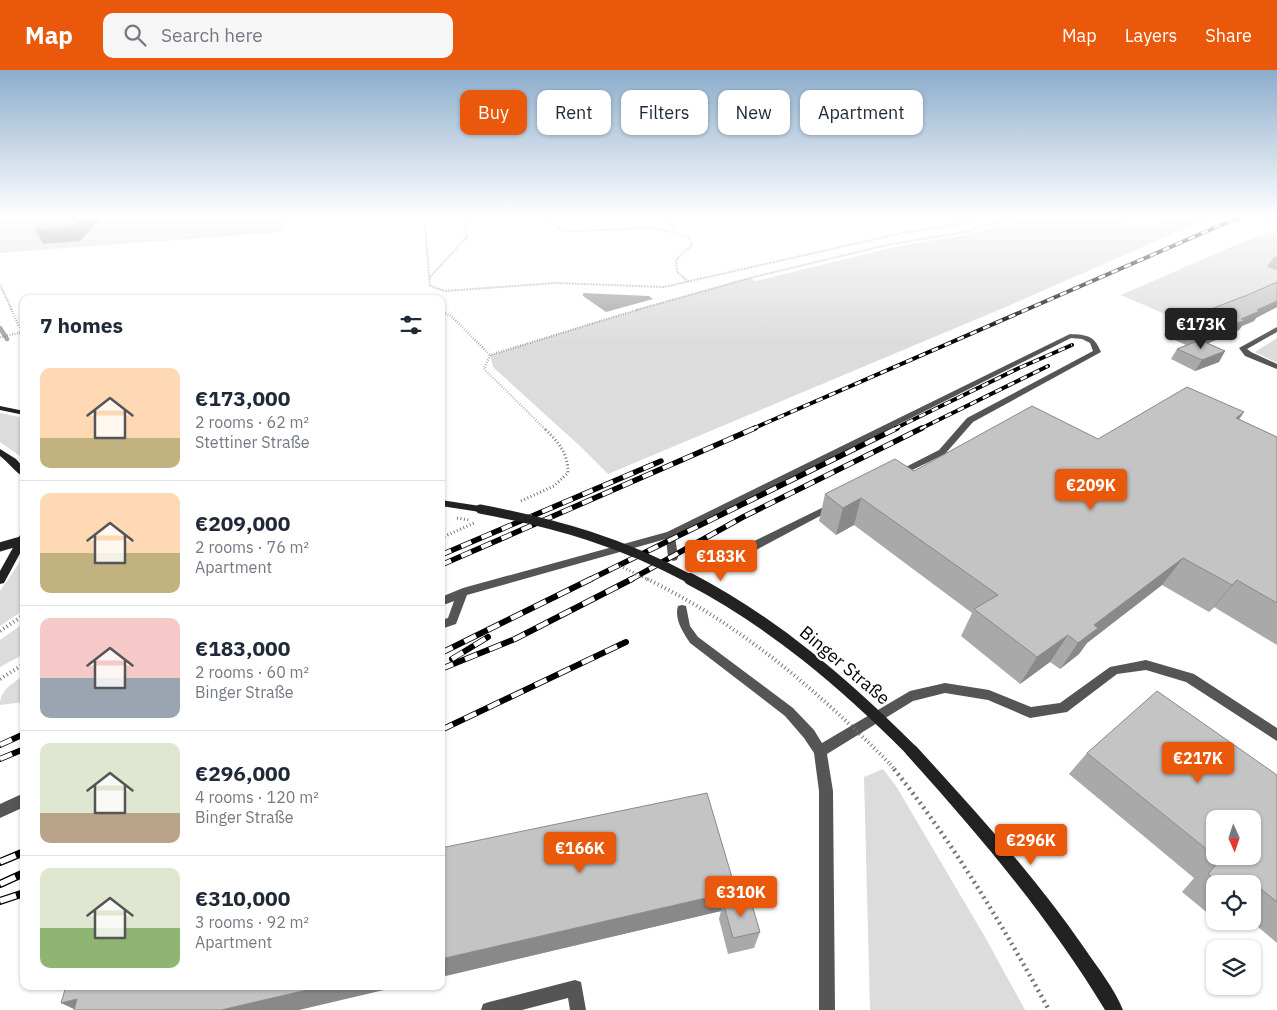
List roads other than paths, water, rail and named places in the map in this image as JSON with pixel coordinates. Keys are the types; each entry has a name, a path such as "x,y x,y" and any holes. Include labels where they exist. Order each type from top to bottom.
{"main road":[{"path":"0,408 20,412"},
{"path":"0,452 20,470"},
{"name":"Binger Straße","path":"445,504 532,518 601,539 641,556 707,589 767,626 818,663 858,698 911,750 966,810 1034,892 1115,1010"},
{"path":"0,547 20,540"},
{"path":"0,580 20,545"}],"street":[{"path":"1277,329 1243,348 1244,351 1277,367"},
{"path":"445,600 463,592 670,534 1070,336 1093,342 1096,352 970,420 942,452 890,478"},
{"path":"752,547 838,503"},
{"path":"670,534 673,557"},
{"path":"445,624 452,621 463,592"},
{"path":"682,609 685,628 694,640 718,656 789,712 809,734 820,751 826,791 827,1010"},
{"path":"820,751 910,696 944,688 989,696 1030,712 1063,708 1114,670 1146,665 1190,678 1277,735"},
{"path":"0,812 20,802"},
{"path":"489,1010 575,988 578,1010"}],"waterway":[{"path":"0,328 7,339"}],"railway":[{"path":"752,429 1143,259"},
{"path":"894,429 1019,368 1072,345"},
{"path":"920,429 1048,366"},
{"path":"445,563 755,428"},
{"path":"589,580 897,428"},
{"path":"630,580 743,517 922,428"},
{"path":"445,553 661,461"},
{"path":"445,651 591,579"},
{"path":"445,667 515,639 632,579"},
{"path":"452,659 488,637"},
{"path":"445,728 626,642"},
{"path":"0,745 20,736"},
{"path":"0,759 20,751"},
{"path":"0,862 20,854"},
{"path":"0,884 20,875"},
{"path":"0,901 20,894"}]}
